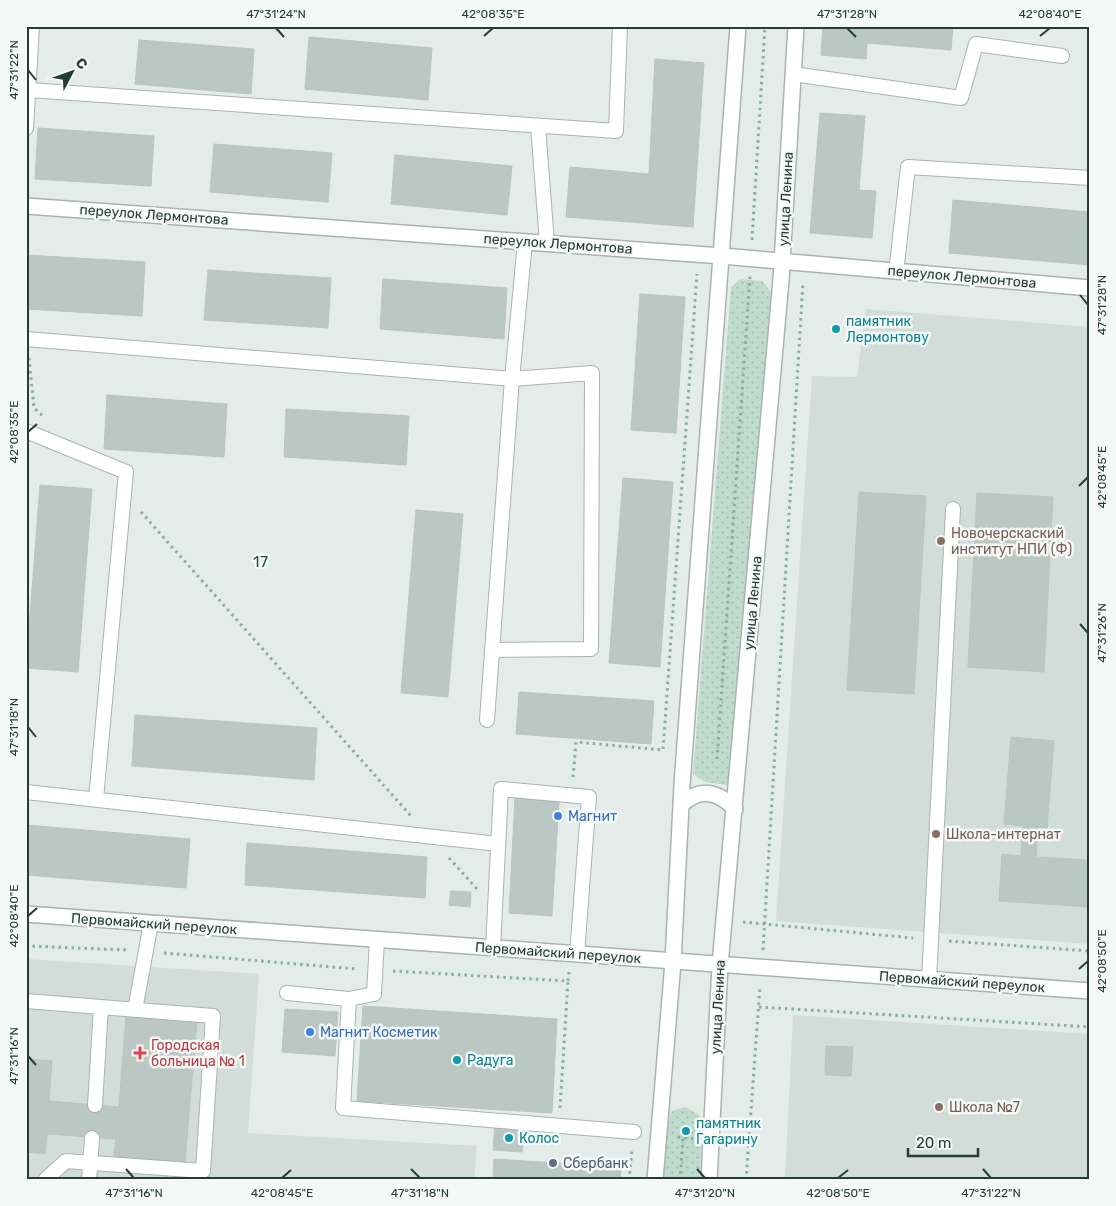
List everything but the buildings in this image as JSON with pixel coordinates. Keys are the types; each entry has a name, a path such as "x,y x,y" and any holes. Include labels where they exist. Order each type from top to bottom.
{"street":[{"path":"655,1180 673,962 681,805 738,26"},
{"name":"улица Ленина","path":"709,1180 720,965 782,262 796,26"},
{"name":"переулок Лермонтова","path":"26,206 722,256 1090,288"},
{"path":"681,805 696,794 709,792 721,796 735,809"},
{"name":"Первомайский переулок","path":"26,914 1090,991"}],"lane":[{"path":"26,128 32,26"},
{"path":"28,90 616,131 620,26"},
{"path":"793,74 961,98 976,44 1062,56"},
{"path":"538,126 547,243"},
{"path":"897,264 908,167 1090,178"},
{"path":"487,720 512,379 525,242"},
{"path":"27,340 512,379 592,373 591,648 492,650"},
{"path":"26,431 126,472 96,799"},
{"path":"929,980 933,940 953,509"},
{"path":"493,948 501,789 590,798 574,954"},
{"path":"26,792 498,844"},
{"path":"135,1010 151,923"},
{"path":"287,993 349,999 374,994 377,940"},
{"path":"349,999 343,1108 634,1132"},
{"path":"26,1001 213,1016 203,1171 91,1161 66,1161 46,1180"},
{"path":"95,1105 101,1007"},
{"path":"89,1180 92,1138"}],"path":[{"path":"716,768 765,26"},
{"path":"746,1180 765,922 803,295 803,263"},
{"path":"571,796 576,742 663,750 697,274"},
{"path":"27,340 34,408 48,420"},
{"path":"124,492 495,909"},
{"path":"725,920 765,922 933,940 1090,951"},
{"path":"26,946 146,951 375,970 568,981"},
{"path":"560,1116 568,981 574,954"},
{"path":"759,1007 1090,1027"},
{"path":"680,1180 683,1138"}],"shaded area":[{"path":"866,309 1090,327 1090,944 776,921 812,376 857,377"},
{"name":"Городская больница № 1","path":"26,959 259,974 248,1133 477,1146 474,1180 26,1180"},
{"name":"Школа №7","path":"793,1015 1090,1034 1090,1180 785,1180"}],"green space":[{"path":"740,279 762,281 771,292 736,777 727,785 705,782 693,774 731,287"},
{"path":"685,1107 699,1115 703,1126 699,1180 662,1180 666,1124 672,1111"}],"place":[{"name":"памятник Лермонтову","path":"836,329"},
{"name":"Новочерскаский институт НПИ (Ф)","path":"941,541"},
{"name":"Магнит","path":"558,816"},
{"name":"Школа-интернат","path":"936,834"},
{"name":"Магнит Косметик","path":"310,1032"},
{"name":"Городская больница № 1","path":"140,1053"},
{"name":"Радуга","path":"457,1060"},
{"name":"Школа №7","path":"939,1107"},
{"name":"памятник Гагарину","path":"686,1131"},
{"name":"Колос","path":"509,1138"},
{"name":"Сбербанк","path":"553,1163"}],"district":[{"name":"17","path":"261,562"}]}
